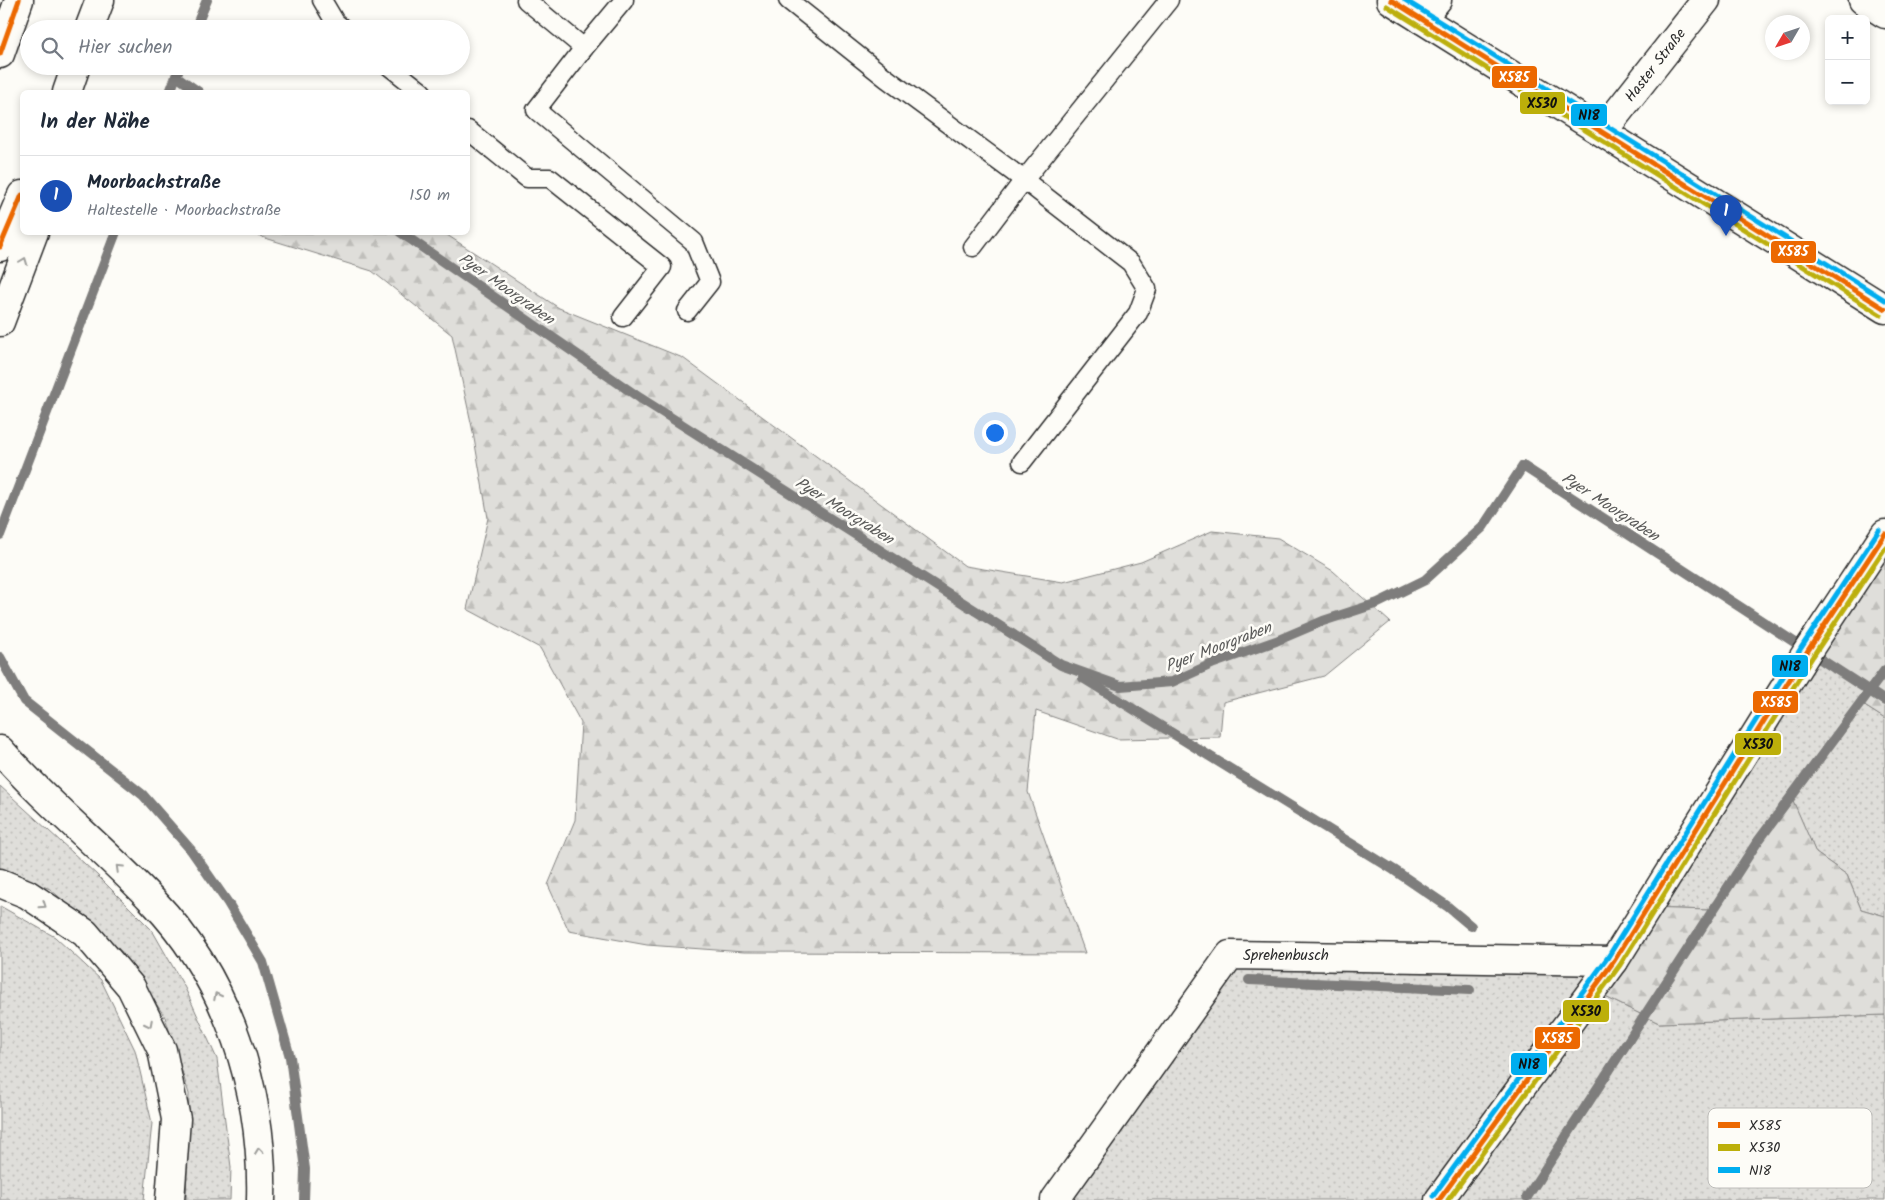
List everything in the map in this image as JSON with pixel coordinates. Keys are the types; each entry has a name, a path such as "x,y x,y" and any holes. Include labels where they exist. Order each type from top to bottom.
{"main road":[{"path":"0,54 19,0"},
{"path":"92,20 100,0"},
{"path":"1391,0 1429,10 1603,131 1738,219 1885,309"},
{"name":"Haster Straße","path":"1603,131 1706,0"},
{"path":"1863,0 1885,14"},
{"path":"0,247 20,200"},
{"path":"0,322 33,235"},
{"path":"1439,1200 1614,961 1808,652 1885,534"},
{"path":"0,750 22,775 155,902 199,960 231,1022 253,1097 261,1173 260,1200"},
{"path":"0,883 27,894 85,933 131,986 162,1050 176,1118 170,1200"},
{"name":"Sprehenbusch","path":"1055,1200 1230,955 1614,961"}],"lane":[{"path":"322,0 334,20"},
{"path":"526,0 584,48"},
{"path":"624,0 536,110 694,242 710,282 687,311"},
{"path":"788,0 886,78 1132,263 1147,289 1138,313 1022,462"},
{"path":"973,248 1024,180 1169,0"},
{"path":"400,75 419,90"},
{"path":"470,132 527,178 550,178 662,267 623,317"}],"green space":[{"path":"258,235 447,235 559,308 683,358 965,566 1063,582 1141,562 1212,531 1278,538 1333,571 1390,622 1324,676 1223,702 1220,737 1117,739 1036,711 1028,792 1085,953 744,952 647,945 569,931 548,885 575,820 581,723 540,648 467,609 488,518 472,427 452,335 372,271"},
{"path":"1885,534 1885,719 1860,703 1868,692 1807,652"},
{"path":"1807,652 1869,692 1860,703 1885,719 1885,916 1861,909 1847,875 1816,853 1791,797 1708,910 1648,908"},
{"path":"0,786 97,875 152,930 185,988 217,1059 231,1167 230,1200 186,1200 189,1094 165,1017 121,951 50,889 0,869"},
{"path":"1791,796 1816,853 1847,875 1861,909 1885,916 1885,1015 1659,1023 1593,991 1648,908 1708,910 1712,908"},
{"path":"0,906 55,937 101,980 135,1050 152,1123 144,1200 0,1200"},
{"path":"1614,961 1593,991 1659,1023 1885,1015 1885,1200 1064,1200 1238,963"}],"waterway":[{"path":"199,20 207,0"},
{"name":"Pyer Moorgraben","path":"171,90 177,75"},
{"name":"Pyer Moorgraben","path":"176,76 196,90"},
{"path":"0,535 115,235"},
{"name":"Pyer Moorgraben","path":"404,235 640,398 1061,665 1120,686 1172,682 1214,663 1276,641 1323,621 1378,603 1425,580 1483,527 1523,466 1885,701"},
{"path":"0,657 24,701 143,795 191,850 228,903 263,962 290,1057 305,1169 304,1200"},
{"path":"1527,1197 1756,844 1885,670"},
{"path":"1083,678 1394,870 1447,906 1471,926"},
{"path":"1249,980 1470,990"}],"transit line":[{"name":"X585","path":"0,54 19,0"},
{"name":"X585","path":"1391,0 1885,309"},
{"name":"N18","path":"1405,0 1885,300"},
{"name":"X530","path":"1387,6 1881,315"},
{"name":"X585","path":"0,247 20,200"},
{"name":"N18","path":"1433,1196 1608,957 1801,648 1879,530"},
{"name":"X585","path":"1439,1200 1614,961 1807,652 1885,534"},
{"name":"X530","path":"1448,1200 1620,965 1813,656 1885,548"}],"place":[{"name":"Moorbachstraße","path":"1726,236"}]}
